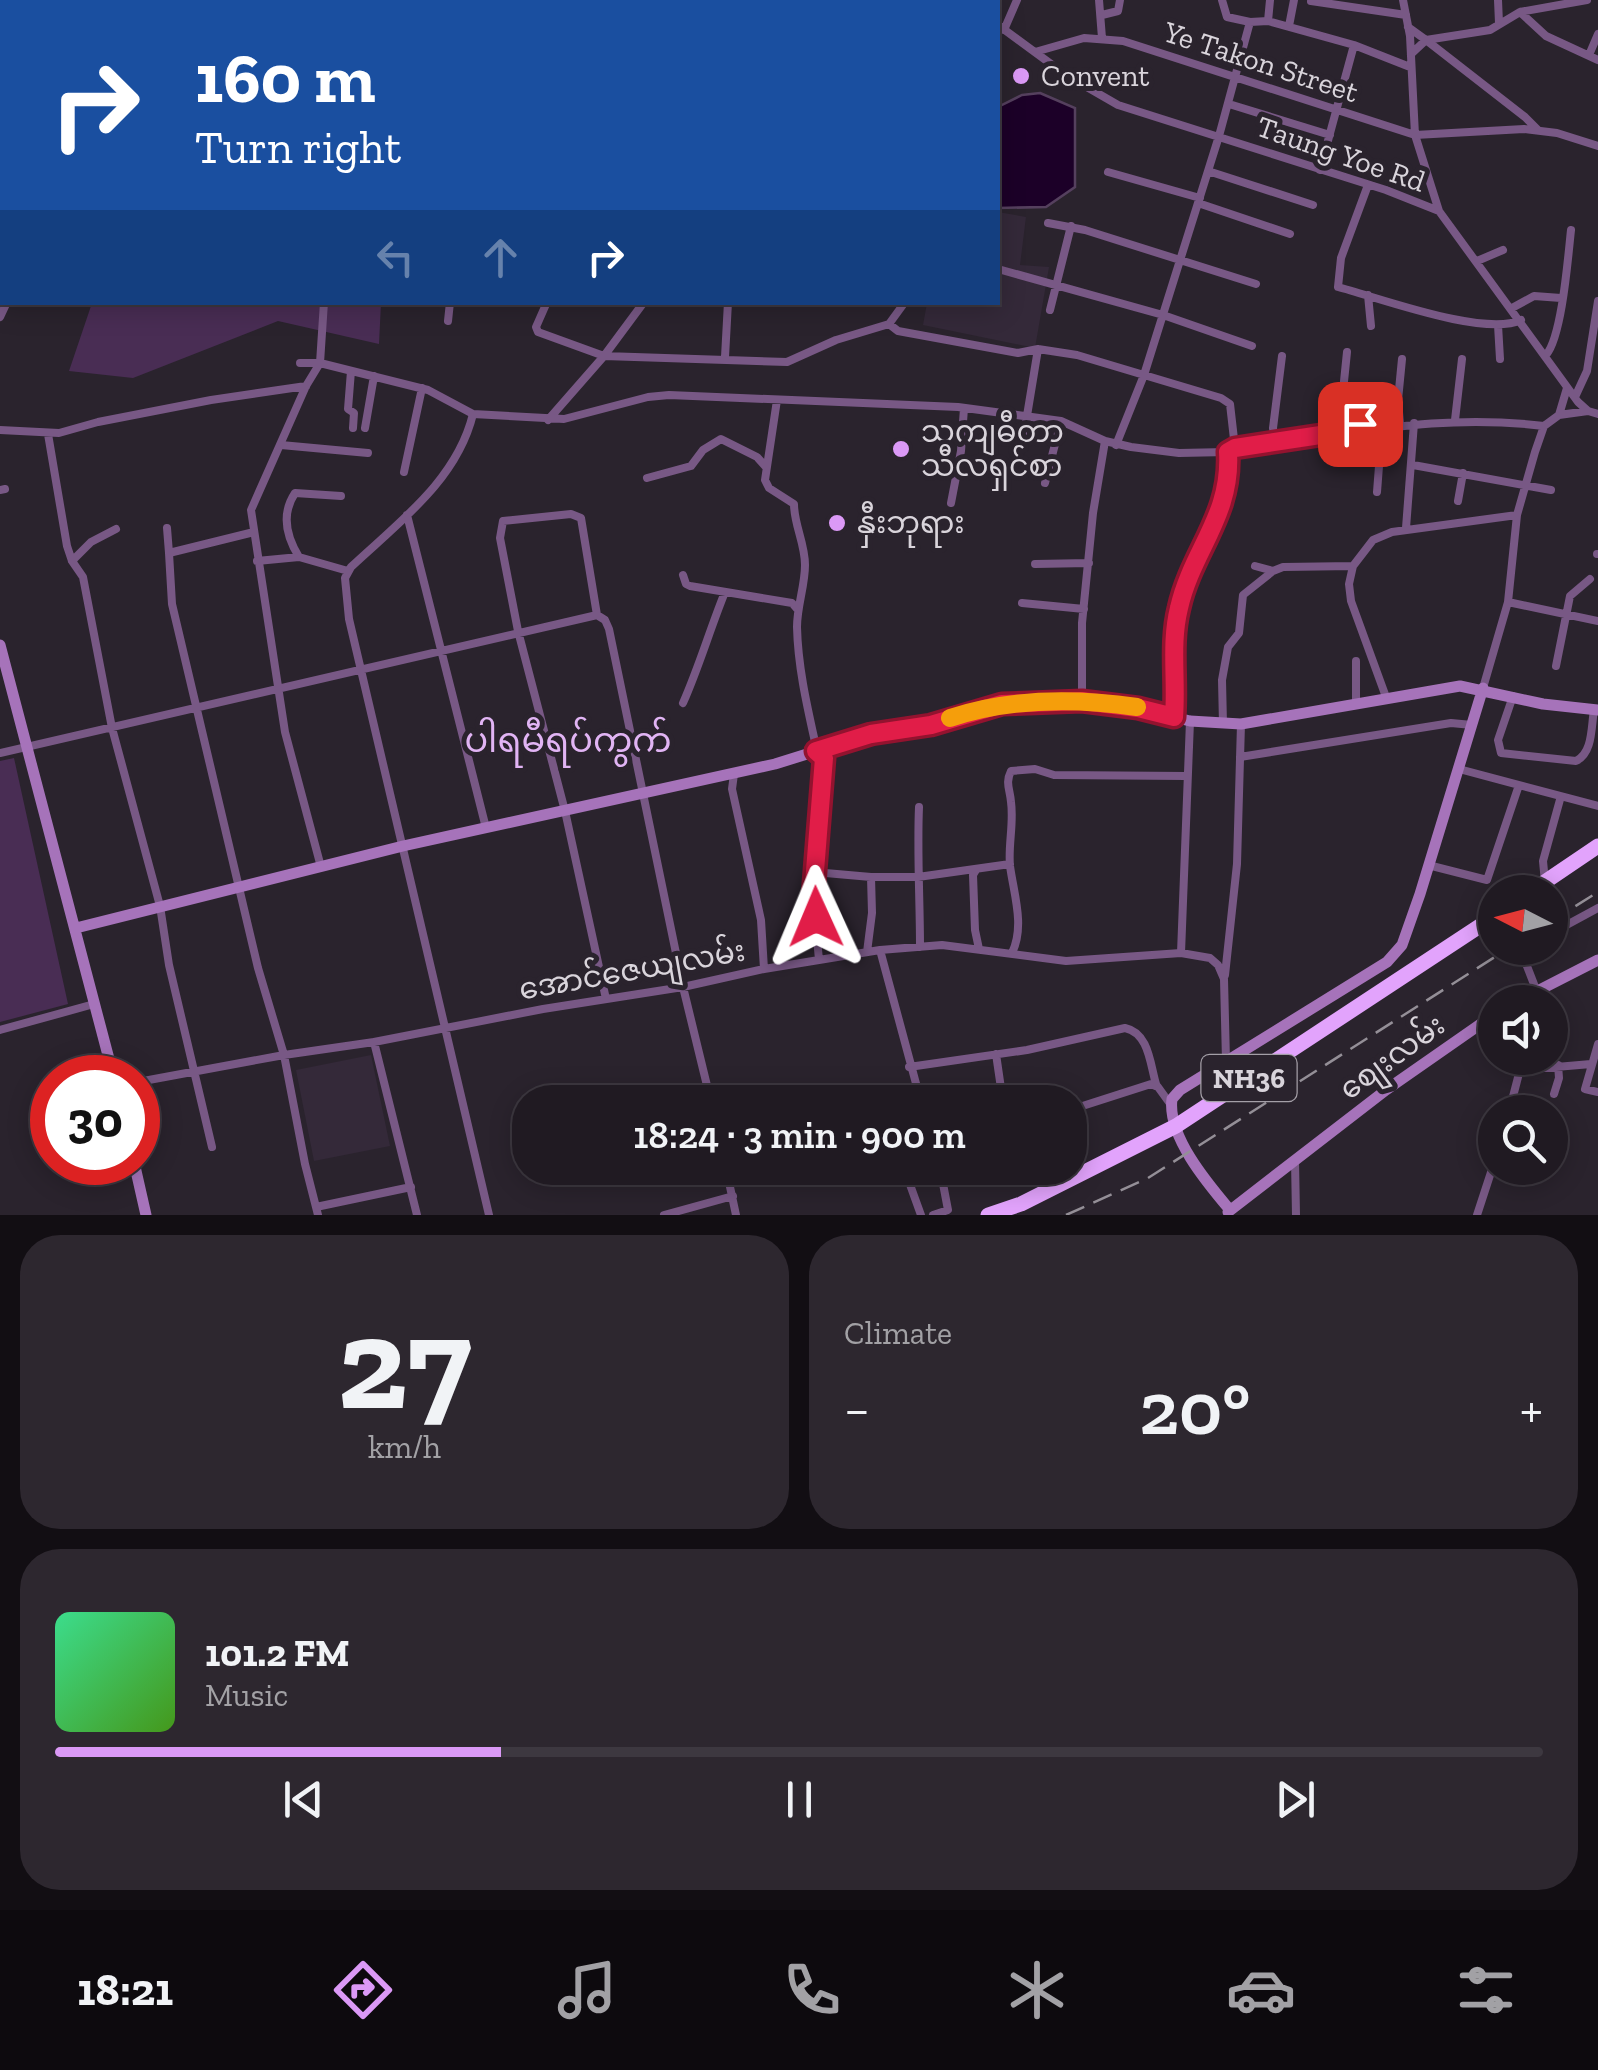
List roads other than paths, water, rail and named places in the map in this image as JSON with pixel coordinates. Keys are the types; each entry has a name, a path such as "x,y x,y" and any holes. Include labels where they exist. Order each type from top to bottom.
{"highway":[{"path":"1555,875 1598,846"},
{"name":"NH36","path":"988,1215 1020,1204 1176,1126 1478,927"}],"street":[{"path":"1001,28 1017,0"},
{"path":"1098,0 1102,38"},
{"path":"1102,15 1115,14 1120,0"},
{"path":"1222,0 1226,17 1289,26 1410,67"},
{"path":"1268,21 1270,0"},
{"path":"1289,26 1294,0"},
{"path":"1311,0 1354,3 1406,15"},
{"path":"1402,0 1412,54 1415,135 1439,211"},
{"path":"1498,0 1498,23"},
{"path":"1412,54 1426,40 1490,30 1520,12 1587,0"},
{"path":"1520,12 1546,36 1594,57 1598,34"},
{"path":"1116,444 1144,375 1220,136 1250,22"},
{"path":"1408,27 1538,130"},
{"name":"Taung Yoe Rd","path":"1001,28 1098,96 1439,211 1567,388 1588,411"},
{"name":"Ye Takon Street","path":"1035,52 1062,42 1102,38 1123,41 1415,135"},
{"path":"1320,170 1354,45"},
{"path":"1229,104 1330,135"},
{"path":"1415,135 1538,130 1598,146"},
{"path":"1208,171 1313,204"},
{"path":"1108,172 1290,234"},
{"path":"1368,185 1342,258 1338,287 1458,320 1498,325 1521,320"},
{"path":"1048,224 1070,226 1181,258 1256,284"},
{"path":"1050,310 1070,226"},
{"path":"1546,355 1554,343 1571,230"},
{"path":"1477,261 1504,250"},
{"path":"1000,267 1252,346"},
{"path":"1368,295 1371,326"},
{"path":"1512,308 1534,296 1561,298"},
{"path":"1575,397 1586,371 1598,301"},
{"path":"321,866 278,690 251,510 320,363 324,305"},
{"path":"448,321 450,305"},
{"path":"545,305 536,327 538,332 604,356 725,357 754,362 788,362 836,340 890,324 903,305"},
{"path":"548,420 642,305"},
{"path":"725,357 728,305"},
{"path":"890,324 898,330 1018,352 1038,349 1077,355 1230,404 1231,450 1223,506 1178,610 1174,717"},
{"path":"1498,325 1500,358"},
{"path":"1022,440 1038,349"},
{"path":"1347,352 1342,401 1358,418 1360,429"},
{"path":"1276,444 1273,428 1282,356"},
{"path":"1400,424 1402,359"},
{"path":"1455,420 1462,359"},
{"path":"300,362 320,363 422,388 473,414 548,420 669,395 964,408 1061,421 1106,442 1179,453 1231,450 1400,424 1497,420 1544,426"},
{"path":"350,371 348,409 354,413 353,428"},
{"path":"365,428 374,376"},
{"path":"0,430 48,434 192,403 306,386"},
{"path":"404,472 422,388"},
{"path":"1559,415 1567,388"},
{"path":"777,400 766,484 794,504 793,519 802,538 805,570 798,610 803,688 816,751 824,758 813,896 820,960"},
{"path":"951,503 964,408"},
{"path":"1171,1105 1180,1090 1387,962 1402,944 1508,602 1517,515 1544,426 1559,415 1588,411 1598,414"},
{"path":"473,414 454,465 348,571 349,619 489,1215"},
{"path":"1045,484 1061,421"},
{"path":"1406,528 1414,423"},
{"path":"1378,492 1382,427"},
{"path":"1348,431 1348,459"},
{"path":"48,434 72,561 83,577 112,728 160,906 212,1147"},
{"path":"647,478 690,466 703,450 721,439 757,457 766,468"},
{"path":"1082,701 1084,609 1093,513 1106,442"},
{"path":"281,445 368,453"},
{"path":"1413,465 1552,490"},
{"path":"1458,501 1463,473"},
{"path":"299,556 286,529 292,496 300,492 341,496"},
{"path":"597,615 581,518 571,514 503,521 499,532 518,631 565,811 606,998"},
{"path":"1386,697 1352,600 1352,566 1374,540 1406,528 1517,515"},
{"path":"407,516 486,828"},
{"path":"167,528 172,604 258,968 284,1055 317,1211 411,1187"},
{"path":"72,561 91,542 116,529"},
{"path":"168,553 254,532"},
{"path":"257,561 299,556 348,571"},
{"path":"1035,564 1089,563"},
{"path":"1255,566 1273,571"},
{"path":"1222,724 1222,680 1228,647 1239,633 1243,595 1273,571 1283,568 1352,566"},
{"path":"683,575 686,584 792,602 798,610"},
{"path":"1556,666 1572,592 1590,580"},
{"path":"683,703 725,592"},
{"path":"1508,602 1598,620"},
{"path":"1022,603 1084,609"},
{"path":"0,753 597,615 609,629 706,1085"},
{"path":"0,645 108,1055"},
{"path":"1356,661 1356,702"},
{"path":"76,928 403,846 734,774 871,734 931,725 1002,704 1082,701 1138,708 1190,721 1241,724 1386,697 1460,686 1482,688 1596,710 1583,758 1576,761 1500,753 1498,740 1513,696"},
{"path":"1190,721 1180,953 1210,958 1224,979"},
{"path":"1226,1061 1224,979 1237,864 1241,724"},
{"path":"1240,756 1452,724 1472,725"},
{"path":"1458,770 1598,806"},
{"path":"1012,953 1018,942 1017,894 1010,864 1012,802 1007,780 1011,771 1186,776"},
{"path":"734,774 732,789 761,920 764,969"},
{"path":"1428,864 1487,880 1519,785"},
{"path":"1544,875 1543,861 1561,796"},
{"path":"919,806 920,947"},
{"path":"814,872 918,876 1010,864"},
{"path":"976,870 975,930 979,949"},
{"path":"867,952 871,877"},
{"path":"1568,924 1598,908"},
{"name":"အောင်ဇေယျလမ်း","path":"160,1078 880,950 979,949 1066,961 1180,953"},
{"path":"880,950 915,1085"},
{"path":"1551,985 1598,960"},
{"path":"0,1030 94,1004"},
{"name":"စျေးလမ်း","path":"1227,1213 1386,1090 1478,1026"},
{"path":"909,1067 1132,1029 1145,1043 1156,1084 1171,1105 1176,1126 1227,1213"},
{"path":"374,1042 417,1215"},
{"path":"1598,1044 1586,1090 1598,1092"},
{"path":"996,1054 1001,1085"},
{"path":"1568,1064 1594,1060"},
{"path":"1554,1094 1559,1075"},
{"path":"1087,1105 1156,1084"},
{"path":"1295,1160 1296,1215"},
{"path":"139,1185 146,1215"},
{"path":"730,1185 736,1215"},
{"path":"910,1185 921,1215"},
{"path":"932,1215 948,1210 943,1185"},
{"path":"1477,1215 1487,1185"},
{"path":"664,1215 732,1196"}],"railway":[{"path":"1568,911 1598,892"},
{"path":"1066,1215 1148,1178 1482,965"}],"place":[{"name":"Convent","path":"1021,76"},
{"name":"သကျဓီတာ သီလရှင်စာ","path":"901,449"},
{"name":"နှီးဘုရား","path":"837,523"}],"district":[{"name":"ပါရမီရပ်ကွက်","path":"568,740"}]}
